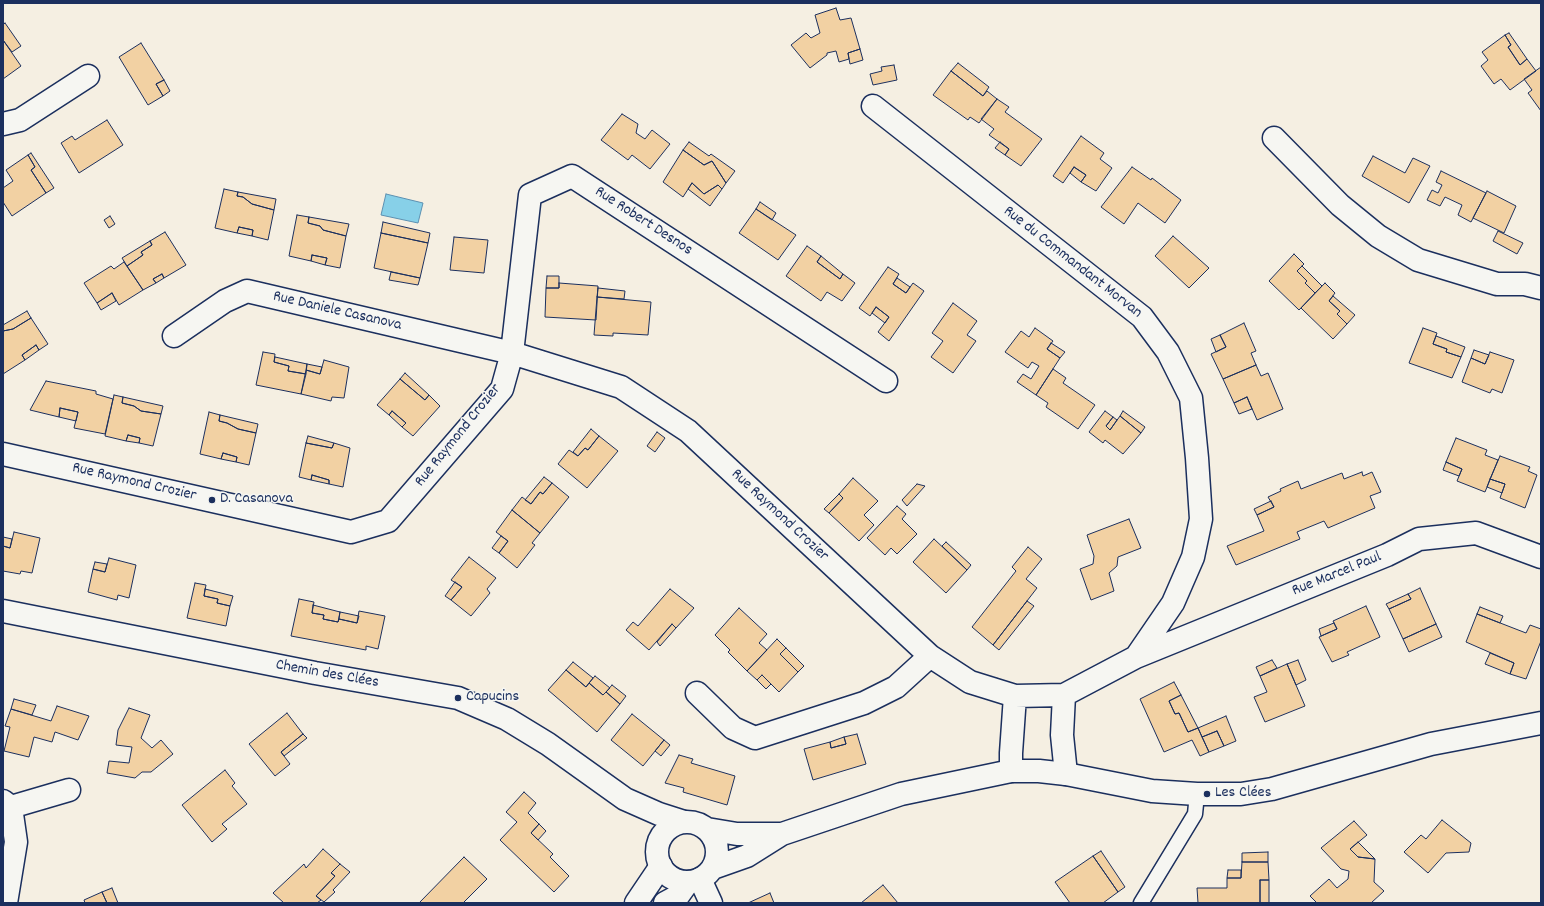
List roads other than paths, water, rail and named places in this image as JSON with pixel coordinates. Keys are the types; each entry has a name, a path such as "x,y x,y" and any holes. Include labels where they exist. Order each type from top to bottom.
{"street":[{"path":"3,124 20,120 88,76"},
{"name":"Rue du Commandant Morvan","path":"873,106 1142,317 1168,352 1191,398 1197,458 1200,519 1193,557 1173,603 1136,657 1064,695 1015,696"},
{"path":"1274,138 1340,205 1378,236 1418,260 1497,284 1525,284 1541,288"},
{"name":"Rue Robert Desnos","path":"512,353 530,195 572,176 886,381"},
{"name":"Rue Daniele Casanova","path":"174,336 225,301 248,291 512,353"},
{"name":"Rue Raymond Crozier","path":"3,454 351,532 388,521 502,389 512,353 620,387 688,431 930,656 970,682 1015,696"},
{"name":"Rue Marcel Paul","path":"1136,657 1387,555 1419,539 1476,532 1541,557"},
{"name":"Chemin des Clées","path":"3,611 307,672 458,698 507,719 548,744 625,799 658,814 684,822"},
{"path":"697,692 733,728 755,738 864,704 896,687 930,656"},
{"path":"1064,695 1062,735 1066,774"},
{"path":"1011,771 1015,696"},
{"path":"782,834 737,834 707,829 696,823 684,822 673,825 664,833 658,844 657,855 661,866 668,875 678,880 700,876 747,856 782,834 901,794 1011,771 1039,771 1066,774 1152,791 1197,794 1241,794 1272,789 1431,744 1541,723"},
{"path":"6,903 16,842 7,804 69,790"},
{"name":"Chemin des Clées","path":"625,799 643,821 658,844"},
{"path":"665,903 678,896 700,876 717,850 714,839 707,829"},
{"path":"636,903 661,866"},
{"path":"700,876 711,903"}],"lane":[{"path":"1141,903 1195,814 1197,794"}],"water":[{"path":"386,194 423,203 418,223 381,215"}],"place":[{"name":"D. Casanova","path":"212,500"},
{"name":"Capucins","path":"458,698"},
{"name":"Les Clées","path":"1207,794"}]}
